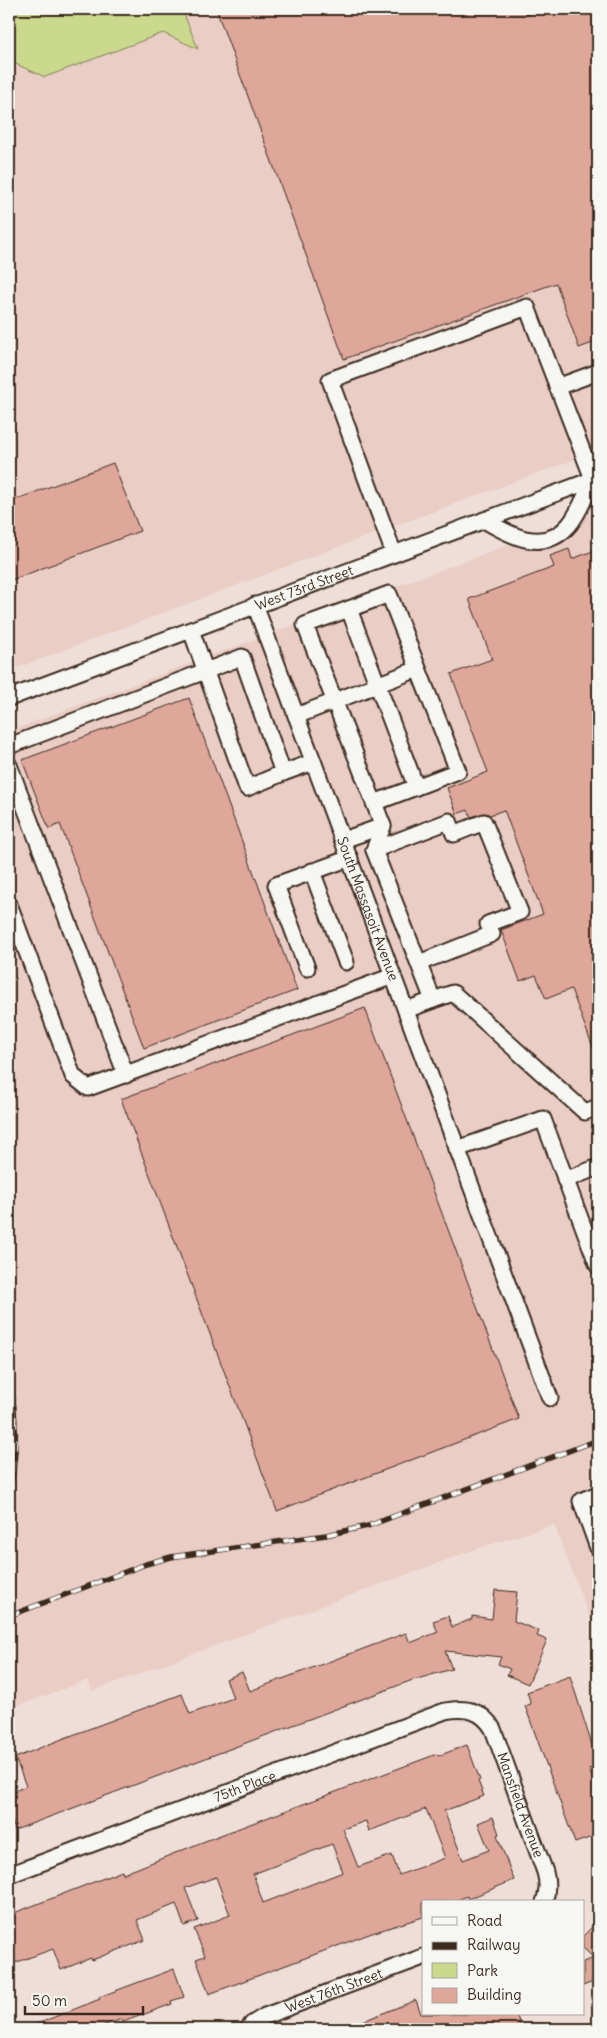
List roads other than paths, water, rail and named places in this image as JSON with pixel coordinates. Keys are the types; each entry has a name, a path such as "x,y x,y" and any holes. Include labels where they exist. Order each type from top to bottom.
{"street":[{"path":"394,554 330,380 527,307 557,387 596,478 569,525 559,534 545,540 530,541 514,537 484,520"},
{"path":"557,387 598,372"},
{"name":"West 73rd Street","path":"9,698 596,478"},
{"path":"374,803 458,771 389,594 305,625 335,701 374,803 383,826 374,850 433,1000"},
{"name":"South Massasoit Avenue","path":"255,605 550,1398"},
{"path":"348,609 416,787"},
{"path":"192,630 247,788 313,762"},
{"path":"9,746 242,657 284,774"},
{"path":"296,716 418,669"},
{"path":"9,765 14,796 126,1075"},
{"path":"374,850 449,822 454,834 484,822 520,912 488,924 492,934 419,963"},
{"path":"342,840 383,826"},
{"path":"307,968 276,885 350,858"},
{"path":"312,871 346,962"},
{"path":"9,904 73,1076 88,1088 393,976"},
{"path":"406,1010 453,993 585,1112 598,1107"},
{"path":"457,1149 543,1120 598,1266"},
{"path":"565,1180 598,1167"},
{"path":"598,1494 581,1501 598,1548"},
{"name":"75th Place","path":"9,1875 446,1711 468,1709 482,1715"},
{"name":"Mansfield Avenue","path":"482,1715 489,1722 494,1733 545,1872 548,1883 544,1900"},
{"name":"West 76th Street","path":"248,2029 252,2024 265,2016 422,1957"}],"railway":[{"path":"9,1373 15,1433 14,1463 9,1492"},
{"path":"9,1616 146,1564 171,1557 326,1535 368,1526 598,1440"}]}
